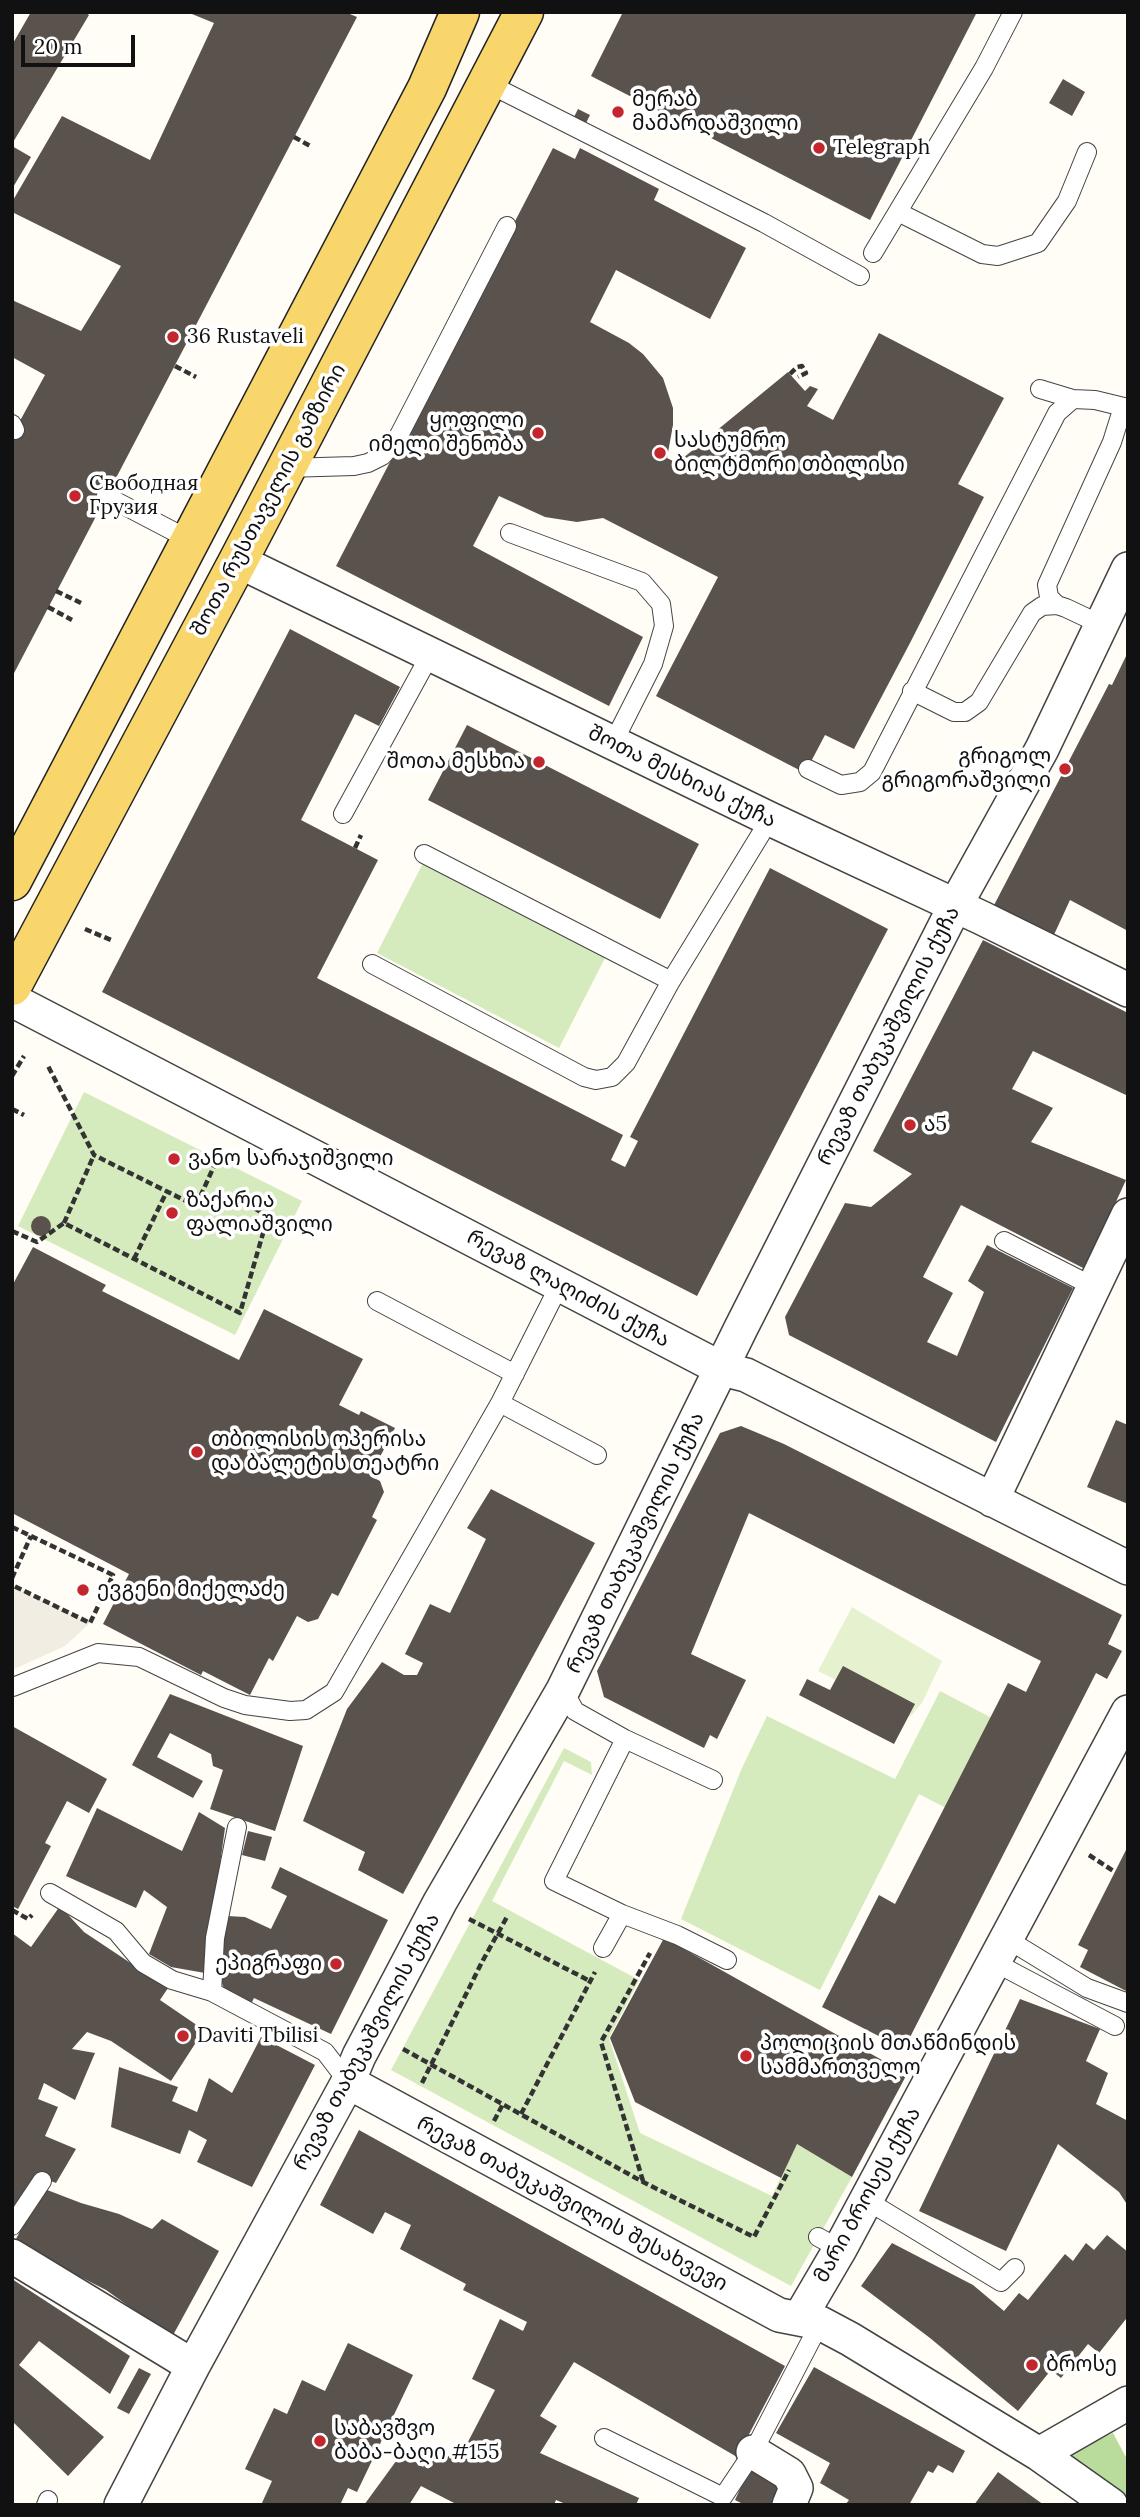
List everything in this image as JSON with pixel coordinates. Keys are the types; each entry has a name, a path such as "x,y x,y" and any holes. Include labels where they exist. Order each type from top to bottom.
{"main road":[{"name":"შოთა რუსთაველის გამზირი","path":"12,986 524,12"},
{"path":"12,881 420,100 450,15"}],"street":[{"name":"შოთა მესხიას ქუჩა","path":"237,561 1128,990"},
{"name":"რევაზ თაბუკაშვილის ქუჩა","path":"121,2505 193,2366 348,2082 440,1902 563,1690 955,905 1041,749 1128,569"},
{"name":"რევაზ ლაღიძის ქუჩა","path":"12,1000 722,1369 746,1375 1128,1568"},
{"path":"992,1500 1079,1303 1128,1215"},
{"name":"მარი ბროსეს ქუჩა","path":"809,2321 829,2243 866,2200 1128,1712"},
{"name":"რევაზ თაბუკაშვილის შესახვევი","path":"348,2082 779,2315 809,2321"},
{"path":"12,2256 193,2366"},
{"path":"809,2321 1038,2454 1111,2505"},
{"path":"1038,2454 1128,2403"},
{"path":"753,2452 789,2473 796,2488 789,2505"}],"lane":[{"path":"873,253 984,68 1013,12"},
{"path":"487,83 764,223 860,276"},
{"path":"898,212 982,254 998,256 1038,243 1067,201 1087,152"},
{"path":"286,468 354,466 368,463 382,456 396,441 507,226"},
{"path":"1040,388 1073,400 1095,400 1125,408 1047,585 1049,597 1057,606"},
{"path":"808,769 841,785 860,782 872,772 1057,413 1073,400"},
{"path":"106,496 190,540"},
{"path":"510,533 642,582 661,604 664,626 653,664 613,743"},
{"path":"912,691 954,712 965,712 979,702 1032,612 1042,606 1057,606 1102,625"},
{"path":"343,814 430,655"},
{"path":"372,964 584,1077 596,1080 612,1077 626,1063 671,981 770,819"},
{"path":"424,854 671,981"},
{"path":"1004,1241 1079,1303"},
{"path":"13,1687 98,1653 139,1657 245,1705 290,1711 306,1710 334,1692 500,1404 560,1284"},
{"path":"377,1301 515,1374"},
{"path":"500,1404 597,1455"},
{"path":"563,1690 575,1711 625,1739 713,1780"},
{"path":"625,1739 554,1881 727,1960"},
{"path":"212,1992 215,1938 237,1827"},
{"path":"50,1893 116,1931 143,1963 172,1980 212,1992 326,2052 348,2082"},
{"path":"603,1948 622,1913"},
{"path":"1001,1951 1087,1989 1128,2003"},
{"path":"1001,1951 1115,2026"},
{"path":"12,2226 42,2181"},
{"path":"866,2200 1001,2282 1015,2269"},
{"path":"604,2438 723,2497 753,2452 809,2321"}],"path":[{"path":"294,137 312,147"},
{"path":"175,366 196,377"},
{"path":"790,374 802,366 806,373 798,377"},
{"path":"56,591 81,603"},
{"path":"47,607 72,620"},
{"path":"86,929 111,940"},
{"path":"12,1076 24,1056"},
{"path":"48,1066 94,1156 196,1206 247,1204 268,1216 240,1313 64,1223"},
{"path":"12,1109 24,1115"},
{"path":"196,1206 219,1155"},
{"path":"12,1231 37,1242 64,1223 94,1156"},
{"path":"134,1259 167,1191"},
{"path":"12,1527 113,1575 90,1623 12,1585"},
{"path":"12,1578 31,1536"},
{"path":"1100,1863 1115,1872"},
{"path":"422,2083 508,1915"},
{"path":"472,1921 590,1981"},
{"path":"643,2182 601,2042 663,1930"},
{"path":"521,2114 598,1966 603,1948"},
{"path":"403,2049 643,2182 754,2237 789,2170"},
{"path":"494,2122 503,2104"}],"green space":[{"path":"423,863 605,958 559,1048 377,953"},
{"path":"84,1092 302,1201 235,1335 18,1226"},
{"path":"852,1607 942,1661 922,1703 910,1717 818,1671"},
{"path":"940,1691 992,1718 946,1808 919,1794 820,1990 681,1919 742,1768 767,1716 895,1779"},
{"path":"564,1748 591,1762 592,1775 564,1761 492,1901 639,1980 609,2038 640,2133 772,2196 797,2144 852,2177 791,2286 391,2070"},
{"path":"1113,2433 1128,2461 1128,2505 1120,2505 1063,2457"}],"shaded area":[{"path":"12,1585 90,1623 65,1646 12,1670"}],"building":[{"path":"31,12 85,12 89,15 12,144 12,45"},
{"path":"187,12 345,12 357,17 12,677 12,429 15,430 45,375 12,357 12,300 81,331 121,266 12,212 12,202 62,116 150,160 214,23"},
{"name":"Telegraph","path":"623,12 977,12 870,220 591,76"},
{"path":"1063,79 1085,92 1072,116 1049,103"},
{"path":"578,109 590,115 586,123 574,117"},
{"path":"12,146 31,157 12,189"},
{"path":"553,148 575,159 580,148 659,189 654,200 746,248 710,319 616,270 590,322 629,343 643,354 663,378 673,408 667,458 677,463 788,372 805,391 810,386 818,389 807,406 833,420 879,333 1004,398 958,484 984,497 854,749 825,735 805,773 656,696 718,577 603,518 577,522 545,517 499,496 473,546 643,637 609,706 336,566"},
{"path":"290,629 400,687 379,726 355,714 301,820 378,860 317,978 623,1135 611,1160 625,1167 638,1141 630,1137 770,868 888,929 697,1296 102,992"},
{"path":"1128,652 1128,931 1070,900 1052,939 992,909"},
{"path":"467,725 699,844 660,919 428,800"},
{"path":"983,940 1128,1013 1128,1096 1033,1051 1012,1089 1053,1108 1031,1142 1126,1180 1085,1269 961,1205 923,1277 953,1293 927,1342 957,1356 984,1292 968,1281 987,1245 1073,1288 996,1442 789,1335 785,1317 845,1203 871,1207 912,1174 873,1151"},
{"path":"41,1216 48,1219 51,1226 48,1233 41,1236 34,1233 31,1226 34,1219"},
{"name":"თბილისის ოპერისა და ბალეტის თეატრი","path":"33,1247 106,1285 102,1291 239,1360 264,1309 363,1359 339,1405 359,1415 361,1411 395,1428 370,1476 380,1481 384,1492 372,1517 377,1520 338,1596 332,1593 318,1619 308,1622 297,1616 273,1661 269,1658 250,1695 203,1671 201,1675 103,1624 129,1574 12,1513 12,1286"},
{"path":"1116,1420 1128,1425 1128,1504 1087,1487"},
{"path":"741,1426 784,1444 1122,1615 1108,1644 1122,1651 1107,1679 1096,1673 904,2049 822,2007 879,1895 895,1904 1008,1683 1026,1692 1041,1661 749,1513 691,1654 746,1680 717,1739 710,1735 704,1748 604,1697 597,1671 720,1433"},
{"path":"491,1489 595,1543 403,1894 358,1870 365,1852 303,1821 347,1709 382,1662 404,1675 417,1675 423,1663 405,1654 430,1604 450,1613 486,1539 467,1528"},
{"path":"843,1666 915,1704 894,1744 799,1695 807,1679 830,1690"},
{"path":"170,1694 303,1746 275,1831 210,1809 223,1770 213,1766 211,1754 170,1733 157,1757 203,1781 193,1798 132,1765"},
{"path":"12,1726 107,1779 89,1813 67,1801 45,1843 51,1846 18,1909 12,1906"},
{"path":"97,1808 182,1851 199,1812 225,1828 205,1973 171,1967 149,1954 167,1907 144,1890 136,1908 66,1876"},
{"path":"248,1831 272,1837 265,1861 242,1855"},
{"path":"1128,1846 1128,1992 1080,1967 1088,1950 1078,1945"},
{"path":"280,1867 388,1920 331,2034 254,1998 251,2004 225,1991 219,1976 227,1916 245,1917 271,1929 287,1896 271,1888"},
{"path":"60,1906 84,1932 168,1988 160,2000 204,2030 171,2081 111,2041 87,2032 72,2049 95,2053 75,2100 44,2083 38,2099 58,2107 45,2136 76,2149 56,2183 43,2178 12,2221 12,1933 31,1947"},
{"name":"პოლიციის მთაწმინდის სამმართველო","path":"664,1938 907,2074 852,2177 797,2144 781,2178 635,2102 610,2038"},
{"path":"1020,1999 1100,2029 1086,2061 1108,2073 1096,2104 1128,2121 1128,2206 1119,2192 1058,2144 1006,2251 919,2211"},
{"path":"261,2037 315,2065 252,2187 197,2162 207,2140 189,2130 180,2154 111,2127 119,2067 178,2087 172,2101 197,2112 209,2078 232,2093"},
{"path":"359,2130 785,2366 737,2457 574,2362 540,2416 557,2426 540,2453 639,2498 636,2505 568,2505 556,2500 554,2505 458,2505 421,2486 409,2505 364,2505 402,2453 423,2467 435,2449 458,2461 495,2390 472,2379 500,2319 523,2331 527,2322 463,2290 466,2284 400,2249 411,2225 385,2212 373,2234 320,2205"},
{"path":"42,2188 119,2214 152,2229 162,2219 219,2251 172,2337 106,2290 14,2243"},
{"path":"1107,2235 1128,2252 1128,2320 1126,2319 1099,2353 1088,2344 1061,2378 1051,2370 1018,2411 930,2338 861,2286 892,2243 973,2285 1004,2311 1019,2293 1028,2300 1065,2254 1073,2261 1086,2243 1094,2250"},
{"path":"12,2279 130,2356 110,2394 39,2341 19,2365 104,2437 68,2476 12,2421"},
{"name":"საბავშვო ბაბა-ბაღი #155","path":"348,2343 413,2375 357,2492 348,2488 340,2505 261,2505 272,2481 245,2469 274,2408 287,2414 302,2380 325,2391"},
{"path":"814,2367 965,2451 953,2473 938,2465 933,2473 928,2471 909,2505 845,2505 849,2500 820,2483 830,2463 776,2433"},
{"path":"139,2368 151,2374 129,2414 117,2408"},
{"path":"752,2463 786,2482 780,2505 745,2505 735,2500"},
{"path":"998,2472 1044,2505 974,2505"}],"place":[{"name":"მერაბ მამარდაშვილი","path":"618,112"},
{"name":"Telegraph","path":"819,148"},
{"name":"36 Rustaveli","path":"173,337"},
{"name":"ყოფილი იმელი შენობა","path":"538,433"},
{"name":"სასტუმრო ბილტმორი თბილისი","path":"660,453"},
{"name":"Свободная Грузия","path":"75,496"},
{"name":"შოთა მესხია","path":"539,762"},
{"name":"გრიგოლ გრიგორაშვილი","path":"1065,769"},
{"name":"ა5","path":"910,1125"},
{"name":"ვანო სარაჯიშვილი","path":"174,1159"},
{"name":"ზაქარია ფალიაშვილი","path":"172,1213"},
{"name":"თბილისის ოპერისა და ბალეტის თეატრი","path":"197,1452"},
{"name":"ევგენი მიქელაძე","path":"83,1590"},
{"name":"ეპიგრაფი","path":"336,1964"},
{"name":"Daviti Tbilisi","path":"183,2036"},
{"name":"პოლიციის მთაწმინდის სამმართველო","path":"746,2056"},
{"name":"ბროსე","path":"1032,2365"},
{"name":"საბავშვო ბაბა-ბაღი #155","path":"320,2441"}]}
